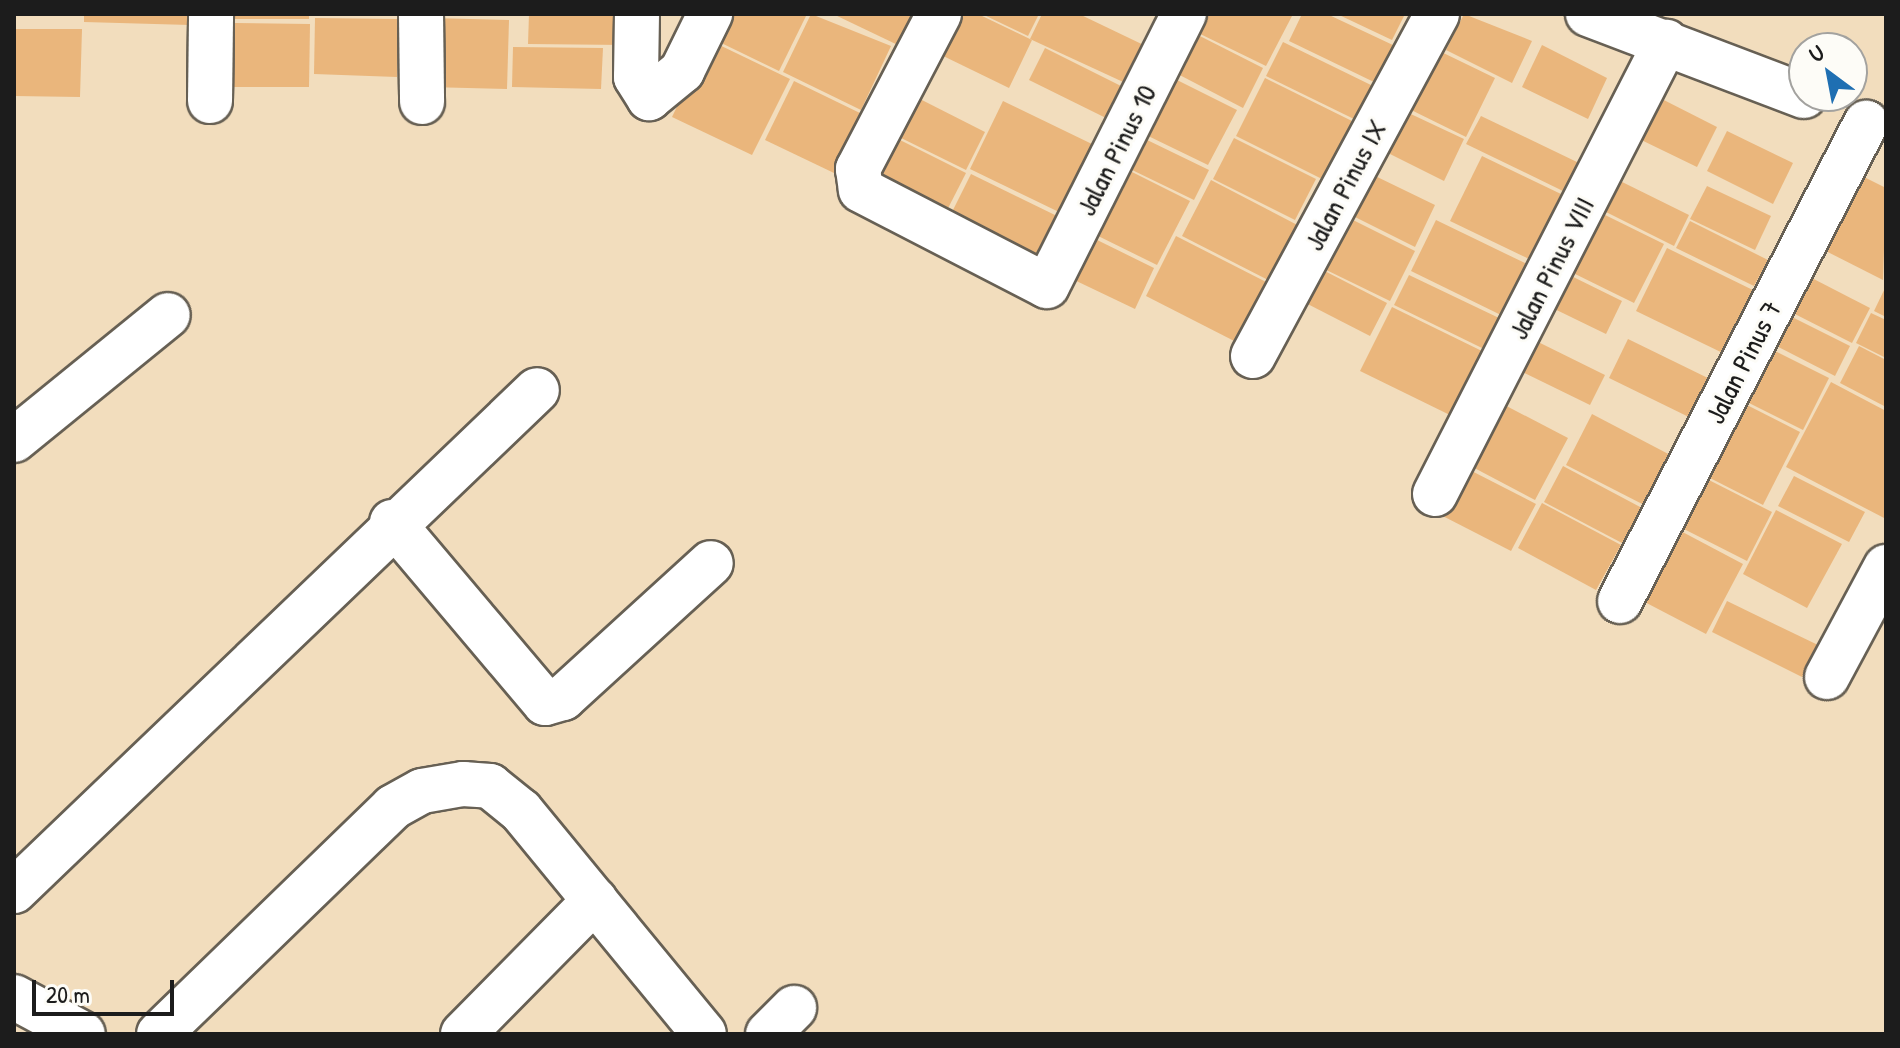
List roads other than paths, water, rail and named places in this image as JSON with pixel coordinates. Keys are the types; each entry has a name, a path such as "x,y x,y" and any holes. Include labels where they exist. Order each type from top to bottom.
{"street":[{"path":"210,101 211,14"},
{"path":"421,14 422,102"},
{"path":"637,14 636,77 649,98 682,71 710,14"},
{"name":"Jalan Pinus 10","path":"939,14 858,169 869,199 1047,286 1184,14"},
{"name":"Jalan Pinus IX","path":"1253,356 1437,14"},
{"path":"1588,14 1788,90"},
{"name":"Jalan Pinus VIII","path":"1435,494 1666,42"},
{"path":"1839,112 1876,129"},
{"name":"Jalan Pinus 7","path":"1620,601 1876,129"},
{"path":"14,440 168,315"},
{"path":"14,891 392,522 537,390"},
{"path":"392,522 545,703 563,698 711,563"},
{"path":"1827,677 1886,567"},
{"path":"159,1034 393,807 422,791 490,786 521,811 704,1034"},
{"path":"463,1034 595,900"},
{"path":"14,997 83,1034"}]}
